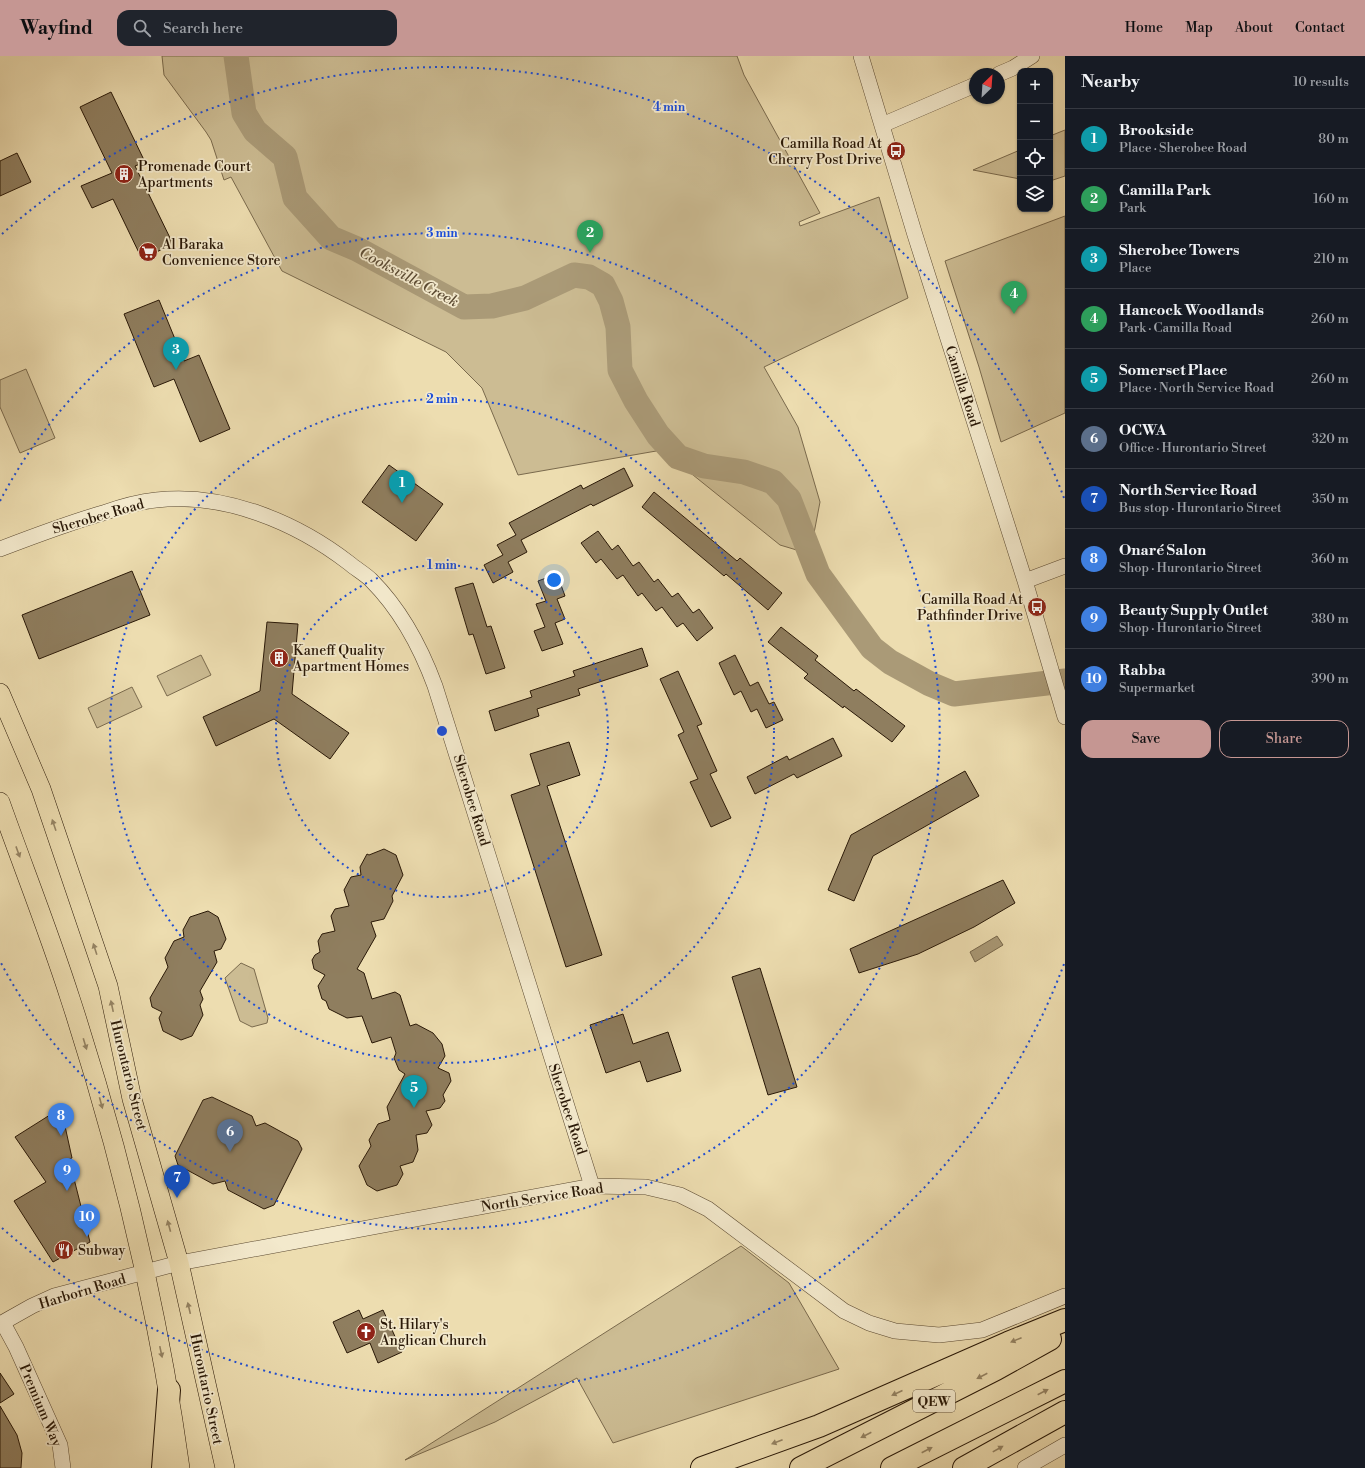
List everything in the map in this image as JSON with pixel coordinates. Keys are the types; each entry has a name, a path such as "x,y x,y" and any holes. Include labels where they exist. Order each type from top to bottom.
{"highway":[{"path":"702,1468 818,1426 1008,1343 1065,1320"},
{"name":"QEW","path":"801,1468 996,1369 1065,1330"},
{"path":"892,1468 1065,1381"},
{"path":"163,1468 169,1390"},
{"path":"964,1468 1065,1412"}],"main road":[{"name":"Hurontario Street","path":"0,693 41,789 108,986 132,1099 179,1264 225,1468"},
{"path":"0,802 70,997 91,1066 131,1215 144,1273 169,1390 180,1468"}],"street":[{"name":"Camilla Road","path":"861,56 917,242 1025,581 1064,712"},
{"path":"1005,71 1032,56"},
{"path":"882,125 969,88"},
{"name":"Sherobee Road","path":"0,549 66,524 140,502 158,499 193,500 241,508 294,528 333,551 371,580 392,606 416,643 435,686 592,1186"},
{"path":"1025,581 1065,566"},
{"name":"North Service Road","path":"144,1273 179,1264 592,1186 646,1187 680,1195 708,1209 844,1310 869,1323 895,1331 939,1336 982,1330 1065,1296"},
{"name":"Harborn Road","path":"1,1323 54,1296 144,1273"},
{"name":"Premium Way","path":"1,1323 16,1347 60,1445 63,1468"},
{"path":"1025,1468 1065,1445"}],"shaded area":[{"path":"162,56 737,56 744,75 820,213 799,222 800,226 879,197 908,298 764,367 798,427 820,502 810,554 780,545 662,450 518,475 482,388 446,352 282,271 231,177 224,180 211,140 164,75"},
{"path":"1065,130 1065,176 1053,180 1053,140 1053,135"},
{"path":"1017,151 1017,178 973,170"},
{"path":"1065,216 1065,413 1001,442 945,261"},
{"path":"26,369 55,438 20,453 0,407 0,380"},
{"path":"201,655 211,675 167,696 157,676"},
{"path":"132,687 142,707 97,728 88,708"},
{"path":"997,936 1003,945 975,962 970,952"},
{"path":"241,963 254,969 268,1018 267,1023 252,1027 240,1021 225,978"},
{"path":"741,1246 789,1283 839,1369 613,1443 577,1378 495,1422 405,1460"}],"building":[{"name":"Promenade Court Apartments","path":"111,92 145,162 135,166 173,244 142,259 113,199 92,208 81,186 112,173 80,107"},
{"path":"17,153 31,182 0,196 0,161"},
{"path":"159,300 184,361 199,355 230,429 200,442 174,379 154,387 124,314"},
{"path":"389,465 443,504 416,541 362,502"},
{"path":"624,468 633,486 593,506 591,504 521,540 527,552 508,562 513,572 493,583 484,565 503,555 497,545 516,535 509,523 581,485 583,489"},
{"path":"654,492 737,561 740,558 782,593 768,610 726,574 724,576 642,507"},
{"path":"598,531 612,550 618,545 633,566 639,562 654,582 658,579 672,597 678,593 693,613 699,609 713,628 697,641 683,623 677,627 662,607 656,611 642,593 638,596 623,575 617,579 601,559 596,563 581,543"},
{"path":"132,571 150,615 39,659 22,615"},
{"path":"557,574 565,596 557,599 565,619 555,623 563,644 542,651 534,631 545,627 536,604 546,601 538,581"},
{"path":"473,583 487,627 491,626 505,668 486,674 473,634 469,635 455,588"},
{"name":"Kaneff Quality Apartment Homes","path":"267,622 298,624 292,694 349,733 330,759 274,719 216,746 203,717 260,691"},
{"path":"781,627 818,656 815,660 854,691 856,689 905,726 892,742 844,706 843,708 804,678 808,674 768,642"},
{"path":"642,648 648,666 578,689 580,695 537,709 539,716 495,731 489,711 532,697 530,691 575,676 573,671"},
{"path":"735,655 750,686 758,682 769,704 774,702 783,720 766,728 757,709 751,712 741,691 734,695 719,663"},
{"path":"678,671 702,724 697,726 717,771 710,774 731,818 711,827 690,782 698,779 678,735 684,732 660,679"},
{"path":"833,738 842,756 797,778 794,774 755,794 747,777 787,756 789,760"},
{"path":"569,742 580,775 547,786 602,955 566,967 511,795 540,785 530,754"},
{"path":"965,771 979,796 873,856 854,901 828,890 851,835"},
{"path":"384,849 396,855 403,875 392,896 393,901 384,919 371,922 376,936 357,969 364,973 372,999 395,992 400,995 410,1026 416,1024 433,1033 442,1044 445,1056 438,1068 449,1073 451,1081 443,1095 445,1101 440,1108 426,1111 432,1125 427,1133 416,1135 418,1150 413,1162 400,1166 403,1174 397,1185 377,1191 367,1185 359,1166 371,1146 369,1140 378,1124 390,1120 387,1107 405,1074 399,1070 394,1058 396,1053 391,1037 372,1043 362,1016 347,1018 329,1009 326,1001 322,999 318,986 325,975 314,969 312,960 315,955 320,952 318,941 322,934 335,931 331,916 335,909 349,906 344,890 351,877 361,875 360,867 367,854 369,855"},
{"path":"1003,880 1015,903 974,927 918,954 859,973 850,949"},
{"path":"208,911 218,917 226,939 221,949 214,951 217,962 200,991 203,999 200,1005 203,1015 192,1036 181,1040 163,1031 159,1018 162,1012 152,1007 150,998 168,967 165,958 174,941 184,937 183,930 190,917"},
{"path":"760,968 797,1087 768,1095 732,977"},
{"path":"623,1014 633,1044 668,1032 681,1071 647,1082 640,1061 606,1073 590,1025"},
{"path":"212,1097 252,1116 256,1126 265,1123 298,1141 302,1149 274,1205 264,1209 228,1190 225,1181 213,1184 178,1165 175,1156 203,1100"},
{"path":"61,1108 72,1158 69,1159 90,1242 53,1262 14,1201 46,1182 15,1137"},
{"name":"St. Hilary's Anglican Church","path":"359,1310 363,1319 383,1310 402,1352 378,1363 370,1343 347,1353 333,1322"},
{"path":"0,1373 14,1394 0,1403"},
{"path":"0,1406 17,1435 22,1453 21,1468 0,1468"}],"waterway":[{"name":"Cooksville Creek","path":"236,56 244,113 255,131 285,157 295,198 331,238 357,249 464,307 492,306 525,298 574,275 589,277 603,285 611,301 618,327 620,370 636,401 658,435 678,457 704,466 744,472 773,482 789,499 818,574 872,648 890,662 930,684 954,694 1065,681"}],"place":[{"name":"Camilla Road At Cherry Post Drive","path":"896,151"},
{"name":"Promenade Court Apartments","path":"124,174"},
{"name":"Al Baraka Convenience Store","path":"148,252"},
{"name":"Camilla Park","path":"590,253"},
{"name":"Hancock Woodlands","path":"1014,314"},
{"name":"Sherobee Towers","path":"176,370"},
{"name":"Brookside","path":"402,503"},
{"name":"Camilla Road At Pathfinder Drive","path":"1037,607"},
{"name":"Kaneff Quality Apartment Homes","path":"279,658"},
{"name":"Somerset Place","path":"414,1108"},
{"name":"Onaré Salon","path":"61,1136"},
{"name":"OCWA","path":"230,1152"},
{"name":"Beauty Supply Outlet","path":"67,1191"},
{"name":"North Service Road","path":"177,1198"},
{"name":"Rabba","path":"87,1237"},
{"name":"Subway","path":"64,1250"},
{"name":"St. Hilary's Anglican Church","path":"366,1332"}]}
